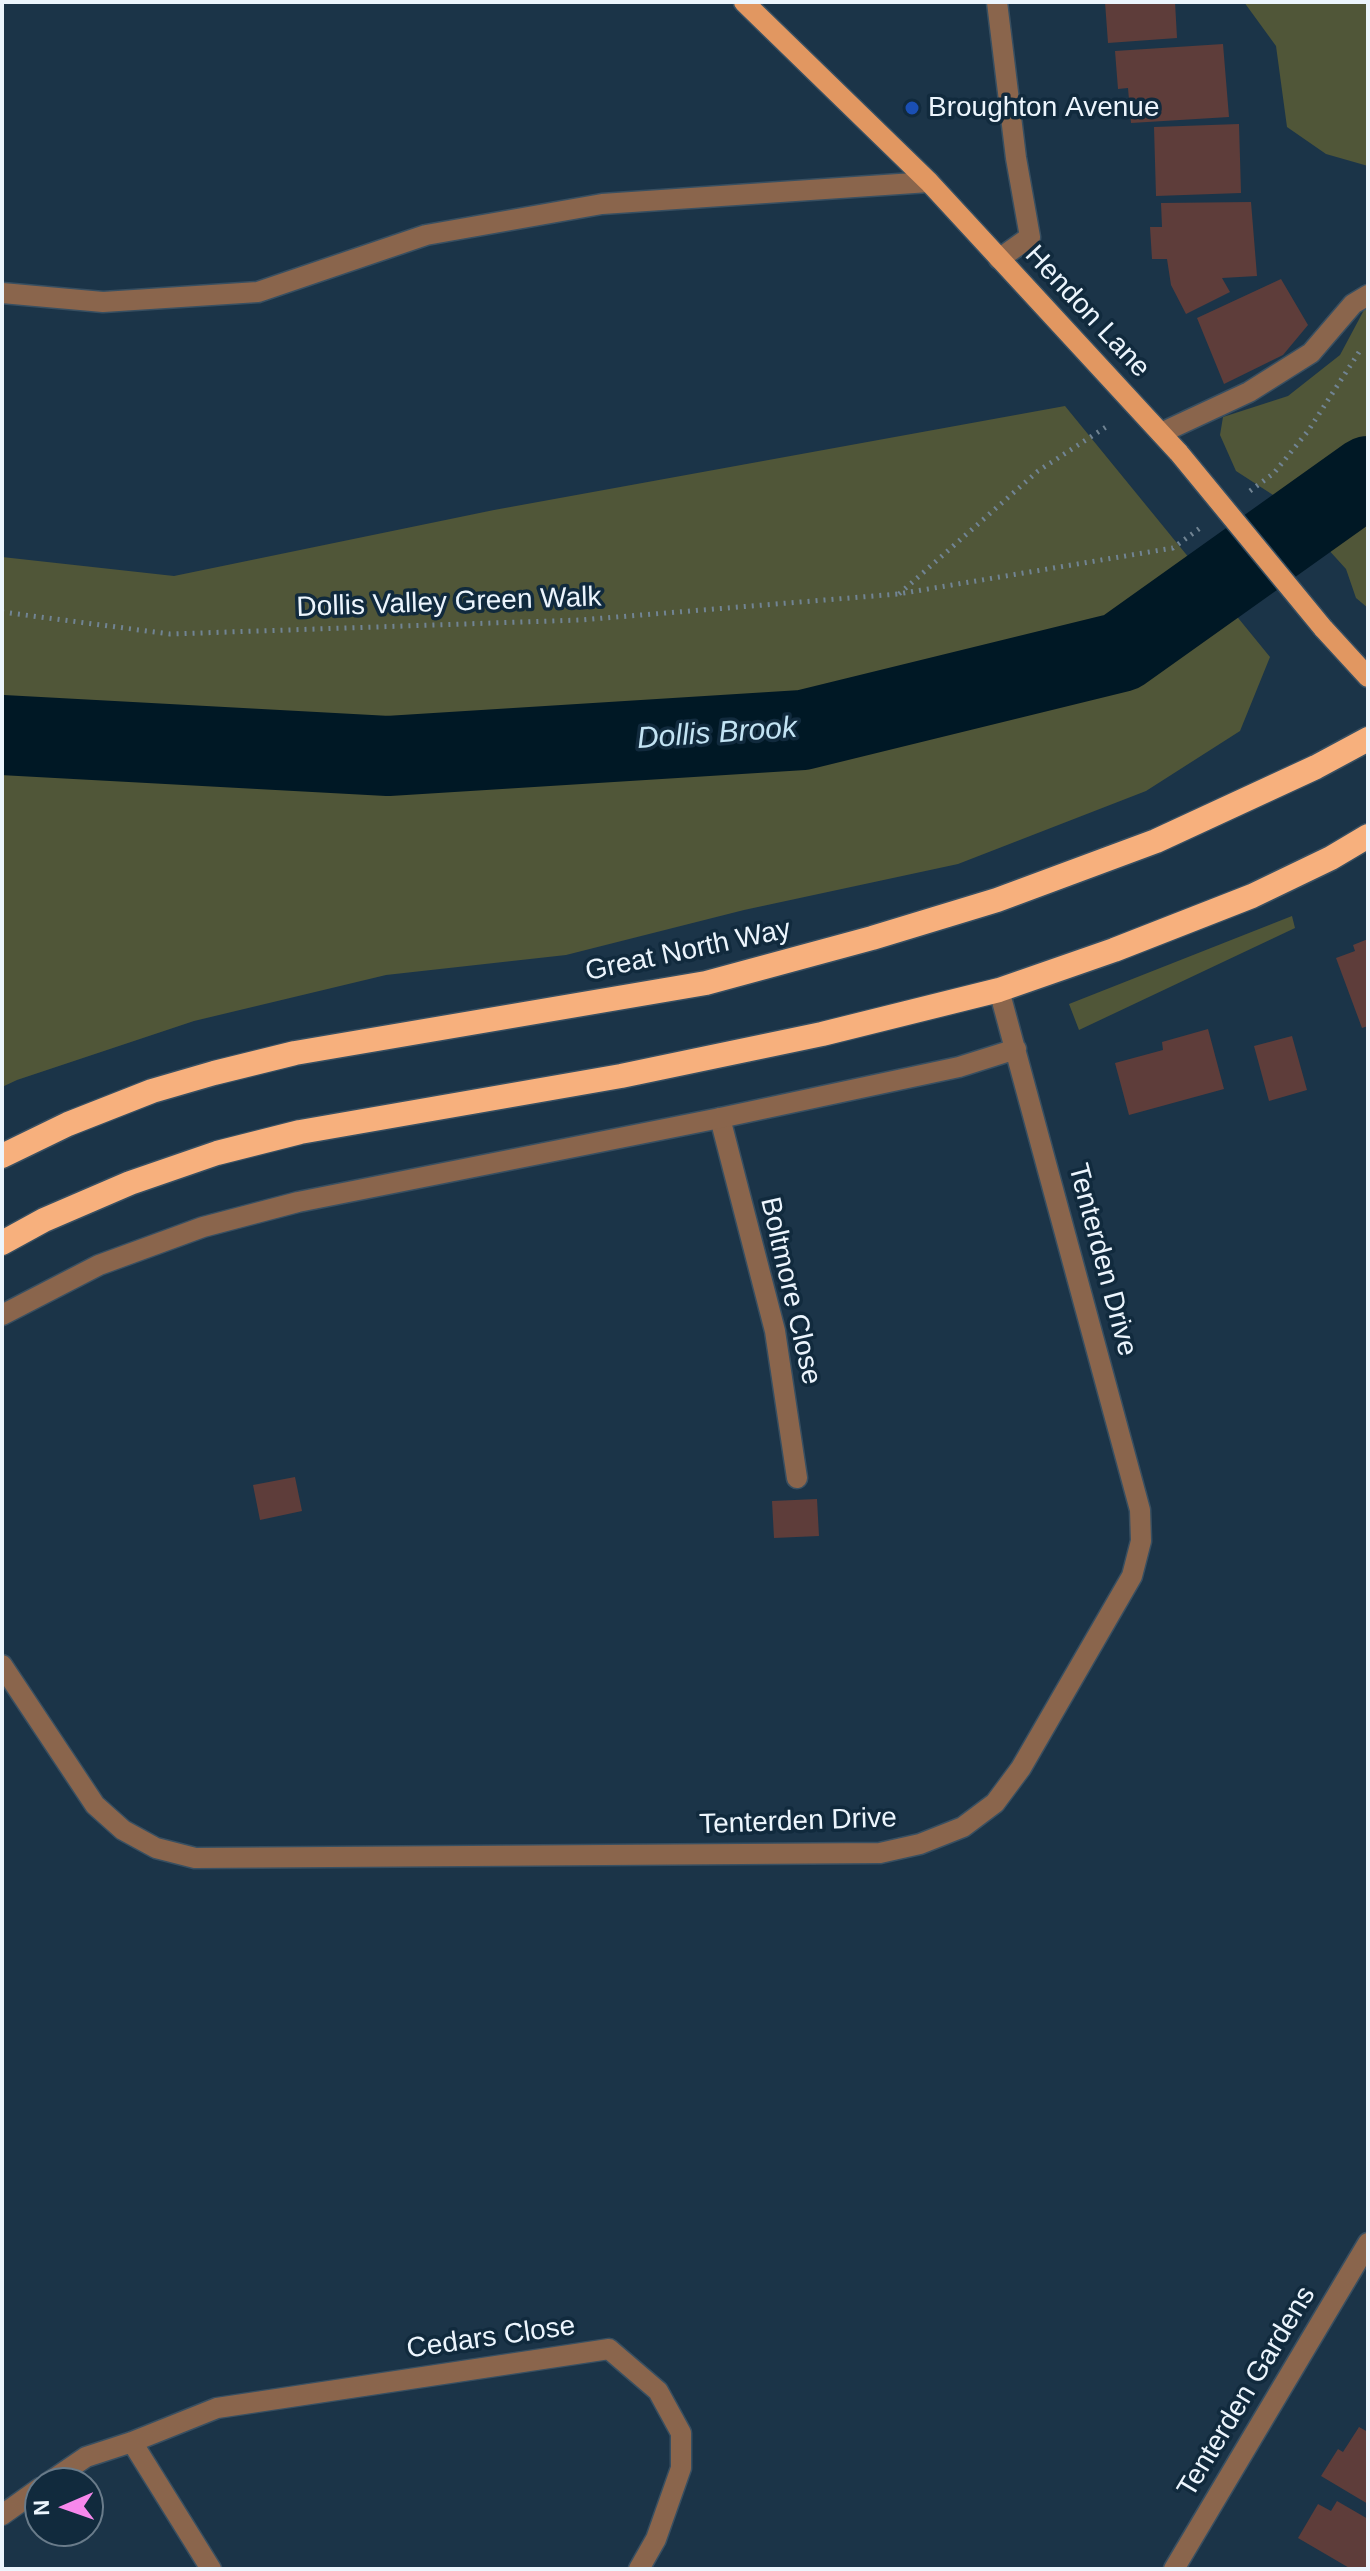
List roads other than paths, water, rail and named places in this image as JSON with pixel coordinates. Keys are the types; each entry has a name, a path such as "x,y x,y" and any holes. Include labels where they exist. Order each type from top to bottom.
{"highway":[{"name":"Great North Way","path":"2,1156 68,1124 152,1091 214,1073 295,1053 706,983 914,926 997,900 1156,841 1316,767 1368,739"},
{"path":"2,1243 44,1220 130,1183 217,1153 300,1132 621,1076 822,1034 999,990 1114,950 1252,896 1331,858 1368,836"}],"main road":[{"name":"Hendon Lane","path":"744,2 929,182 1179,453 1323,628 1368,677"}],"street":[{"path":"997,2 1016,158 1030,237 999,259"},
{"path":"2,293 103,302 258,292 426,235 602,204 929,182"},
{"path":"1161,433 1249,392 1311,353 1353,304 1368,295"},
{"name":"Tenterden Drive","path":"2,1665 95,1805 123,1830 156,1848 195,1858 880,1853 920,1844 963,1827 995,1803 1021,1768 1132,1576 1141,1541 1140,1510 999,990"},
{"path":"2,1315 99,1265 203,1227 360,1189 959,1067 1016,1049"},
{"name":"Boltmore Close","path":"720,1118 775,1331 797,1478"},
{"name":"Tenterden Gardens","path":"1174,2569 1368,2243"},
{"name":"Cedars Close","path":"71,2467 86,2457 217,2408 609,2349 658,2391 681,2433 681,2468 656,2539 639,2569"},
{"path":"132,2442 211,2569"},
{"path":"2,2515 24,2499"}],"waterway":[{"name":"Dollis Brook","path":"2,735 388,756 803,730 1121,652 1368,476"}],"place":[{"name":"Broughton Avenue","path":"912,108"}]}
